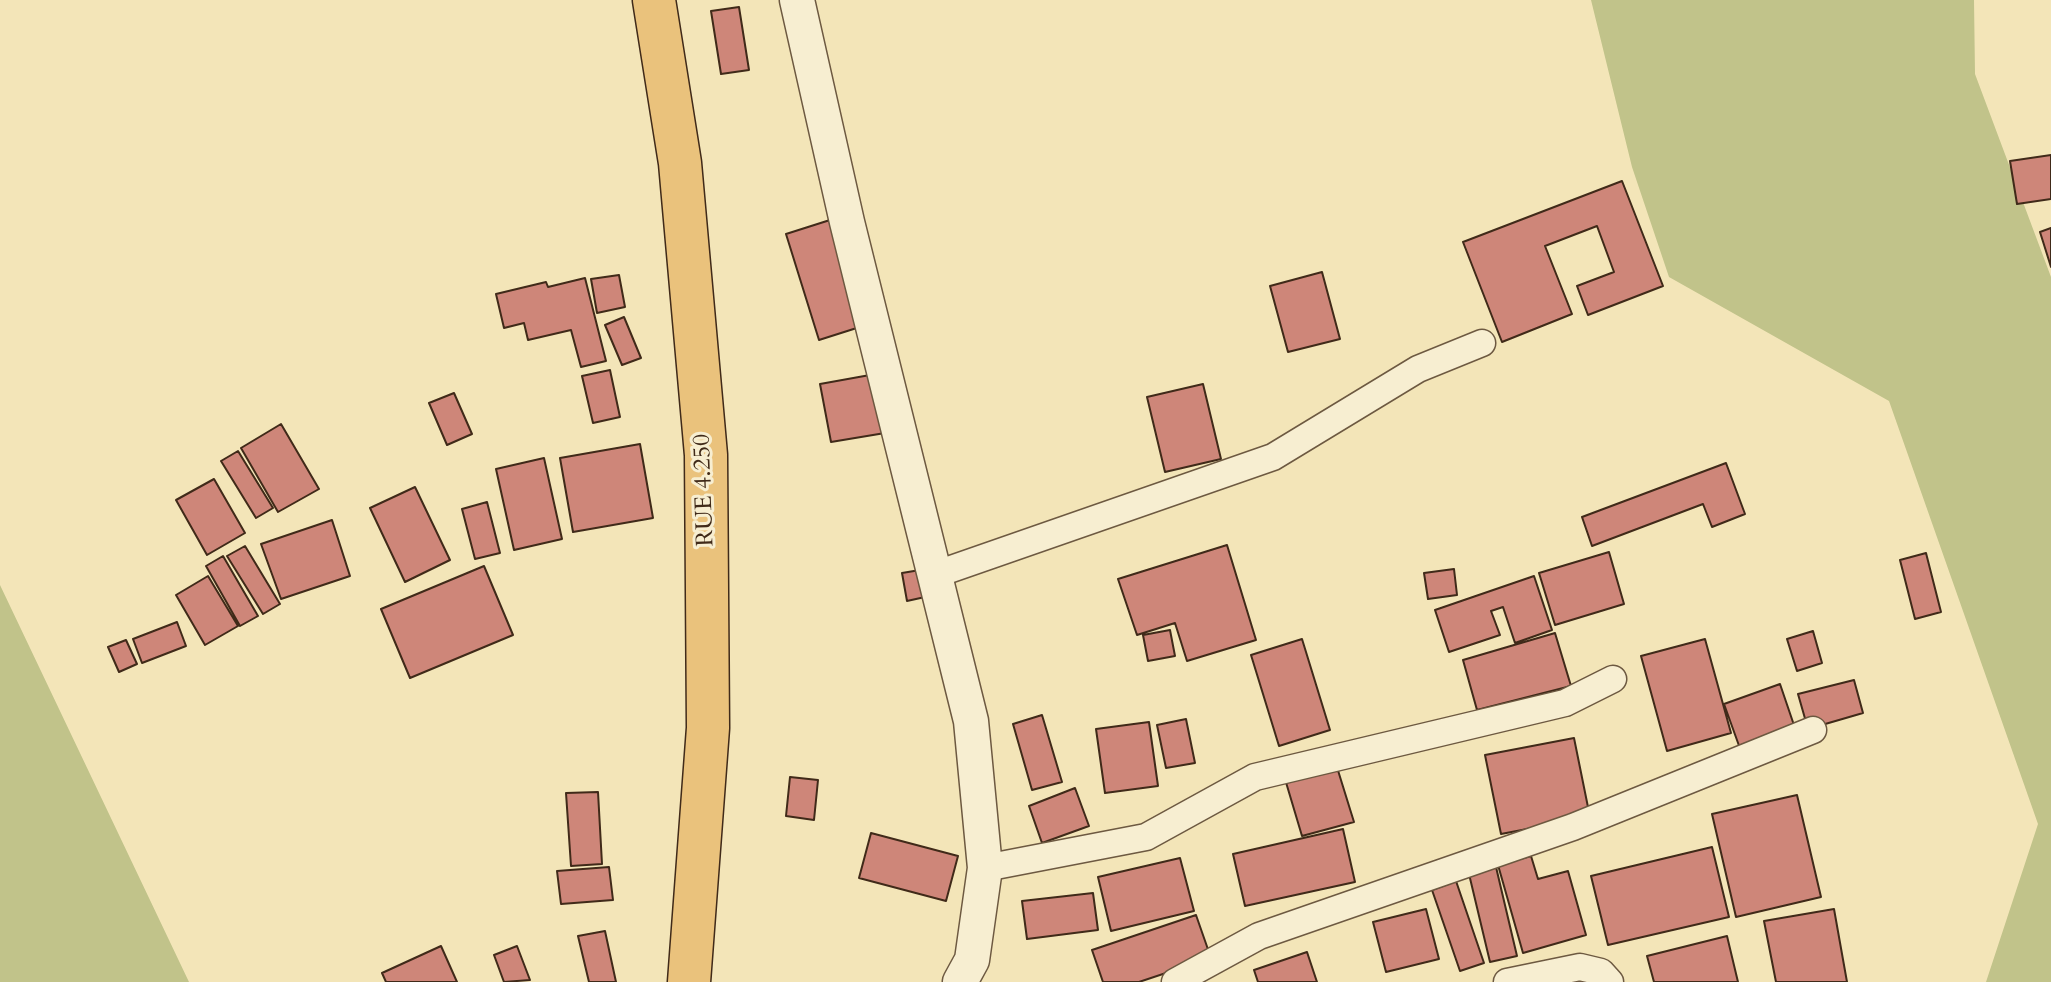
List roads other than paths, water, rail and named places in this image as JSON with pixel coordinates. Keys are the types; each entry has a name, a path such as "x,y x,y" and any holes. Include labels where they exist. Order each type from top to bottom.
{"main road":[{"name":"RUE 4.250","path":"654,0 680,163 706,455 708,728 689,982"}],"street":[{"path":"797,0 847,222 971,721 985,868 972,960 960,982"},
{"path":"934,575 1273,457 1418,369 1482,343"},
{"path":"985,868 1146,837 1255,777 1565,703 1613,679"},
{"path":"1175,982 1259,936 1573,827 1813,730"},
{"path":"1507,982 1580,967 1601,972 1610,982"}]}
